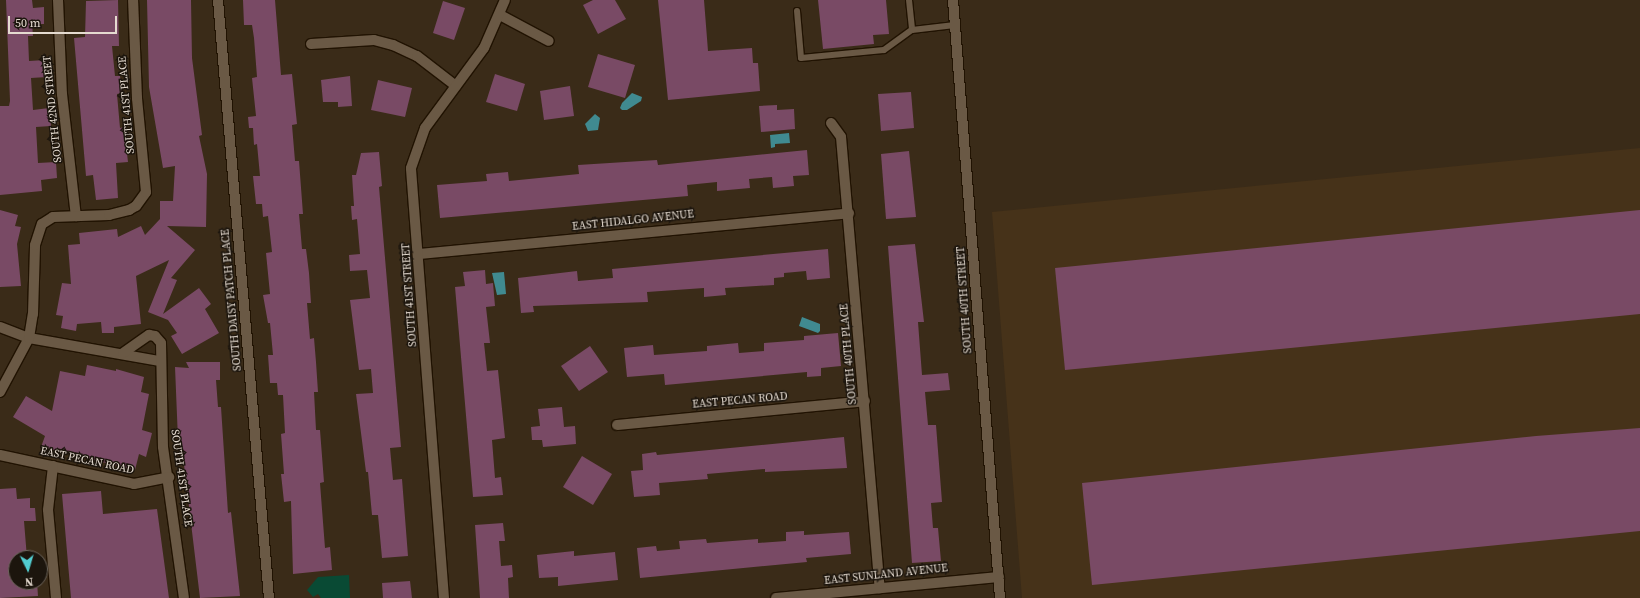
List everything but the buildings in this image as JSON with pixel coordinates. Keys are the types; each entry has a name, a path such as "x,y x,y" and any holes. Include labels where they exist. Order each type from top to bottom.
{"street":[{"name":"SOUTH 42ND STREET","path":"58,0 62,94 76,216"},
{"name":"SOUTH 41ST PLACE","path":"76,216 109,214 129,210 136,206 144,198 146,186 137,98 133,0"},
{"name":"SOUTH DAISY PATCH PLACE","path":"218,0 269,598"},
{"name":"SOUTH 41ST STREET","path":"444,598 412,168 414,155 425,128 484,48 500,15 505,0"},
{"name":"SOUTH 40TH STREET","path":"953,0 1000,598"},
{"path":"500,15 549,42"},
{"path":"311,44 374,40 393,45 417,56 456,86"},
{"name":"SOUTH 40TH PLACE","path":"831,122 841,137 849,213 880,588"},
{"name":"EAST HIDALGO AVENUE","path":"419,254 849,213"},
{"path":"0,392 29,338 33,314 35,245 42,224 53,218 76,216"},
{"path":"0,327 29,338 123,353 160,361"},
{"name":"SOUTH 41ST PLACE","path":"123,353 149,335 157,338 161,343 160,361 163,447 184,598"},
{"name":"EAST PECAN ROAD","path":"617,425 865,401"},
{"name":"EAST PECAN ROAD","path":"0,456 134,484 168,477"},
{"path":"53,466 48,510 56,598"},
{"name":"EAST SUNLAND AVENUE","path":"776,598 999,577"}],"lane":[{"path":"909,0 912,30"},
{"path":"797,11 801,58 884,50 912,30 955,25"}],"shaded area":[{"path":"1640,148 1640,598 1022,598 992,212"}],"green space":[{"path":"349,575 350,598 321,598 318,594 313,597 307,590 318,577"}],"water":[{"path":"632,93 642,97 641,101 627,110 622,110 620,108 622,103"},
{"path":"595,114 600,118 598,130 588,131 585,124"},
{"path":"789,133 790,143 775,144 775,147 771,148 770,135"},
{"path":"504,272 506,294 497,295 492,273"},
{"path":"802,317 820,324 820,331 818,333 799,326"}]}
